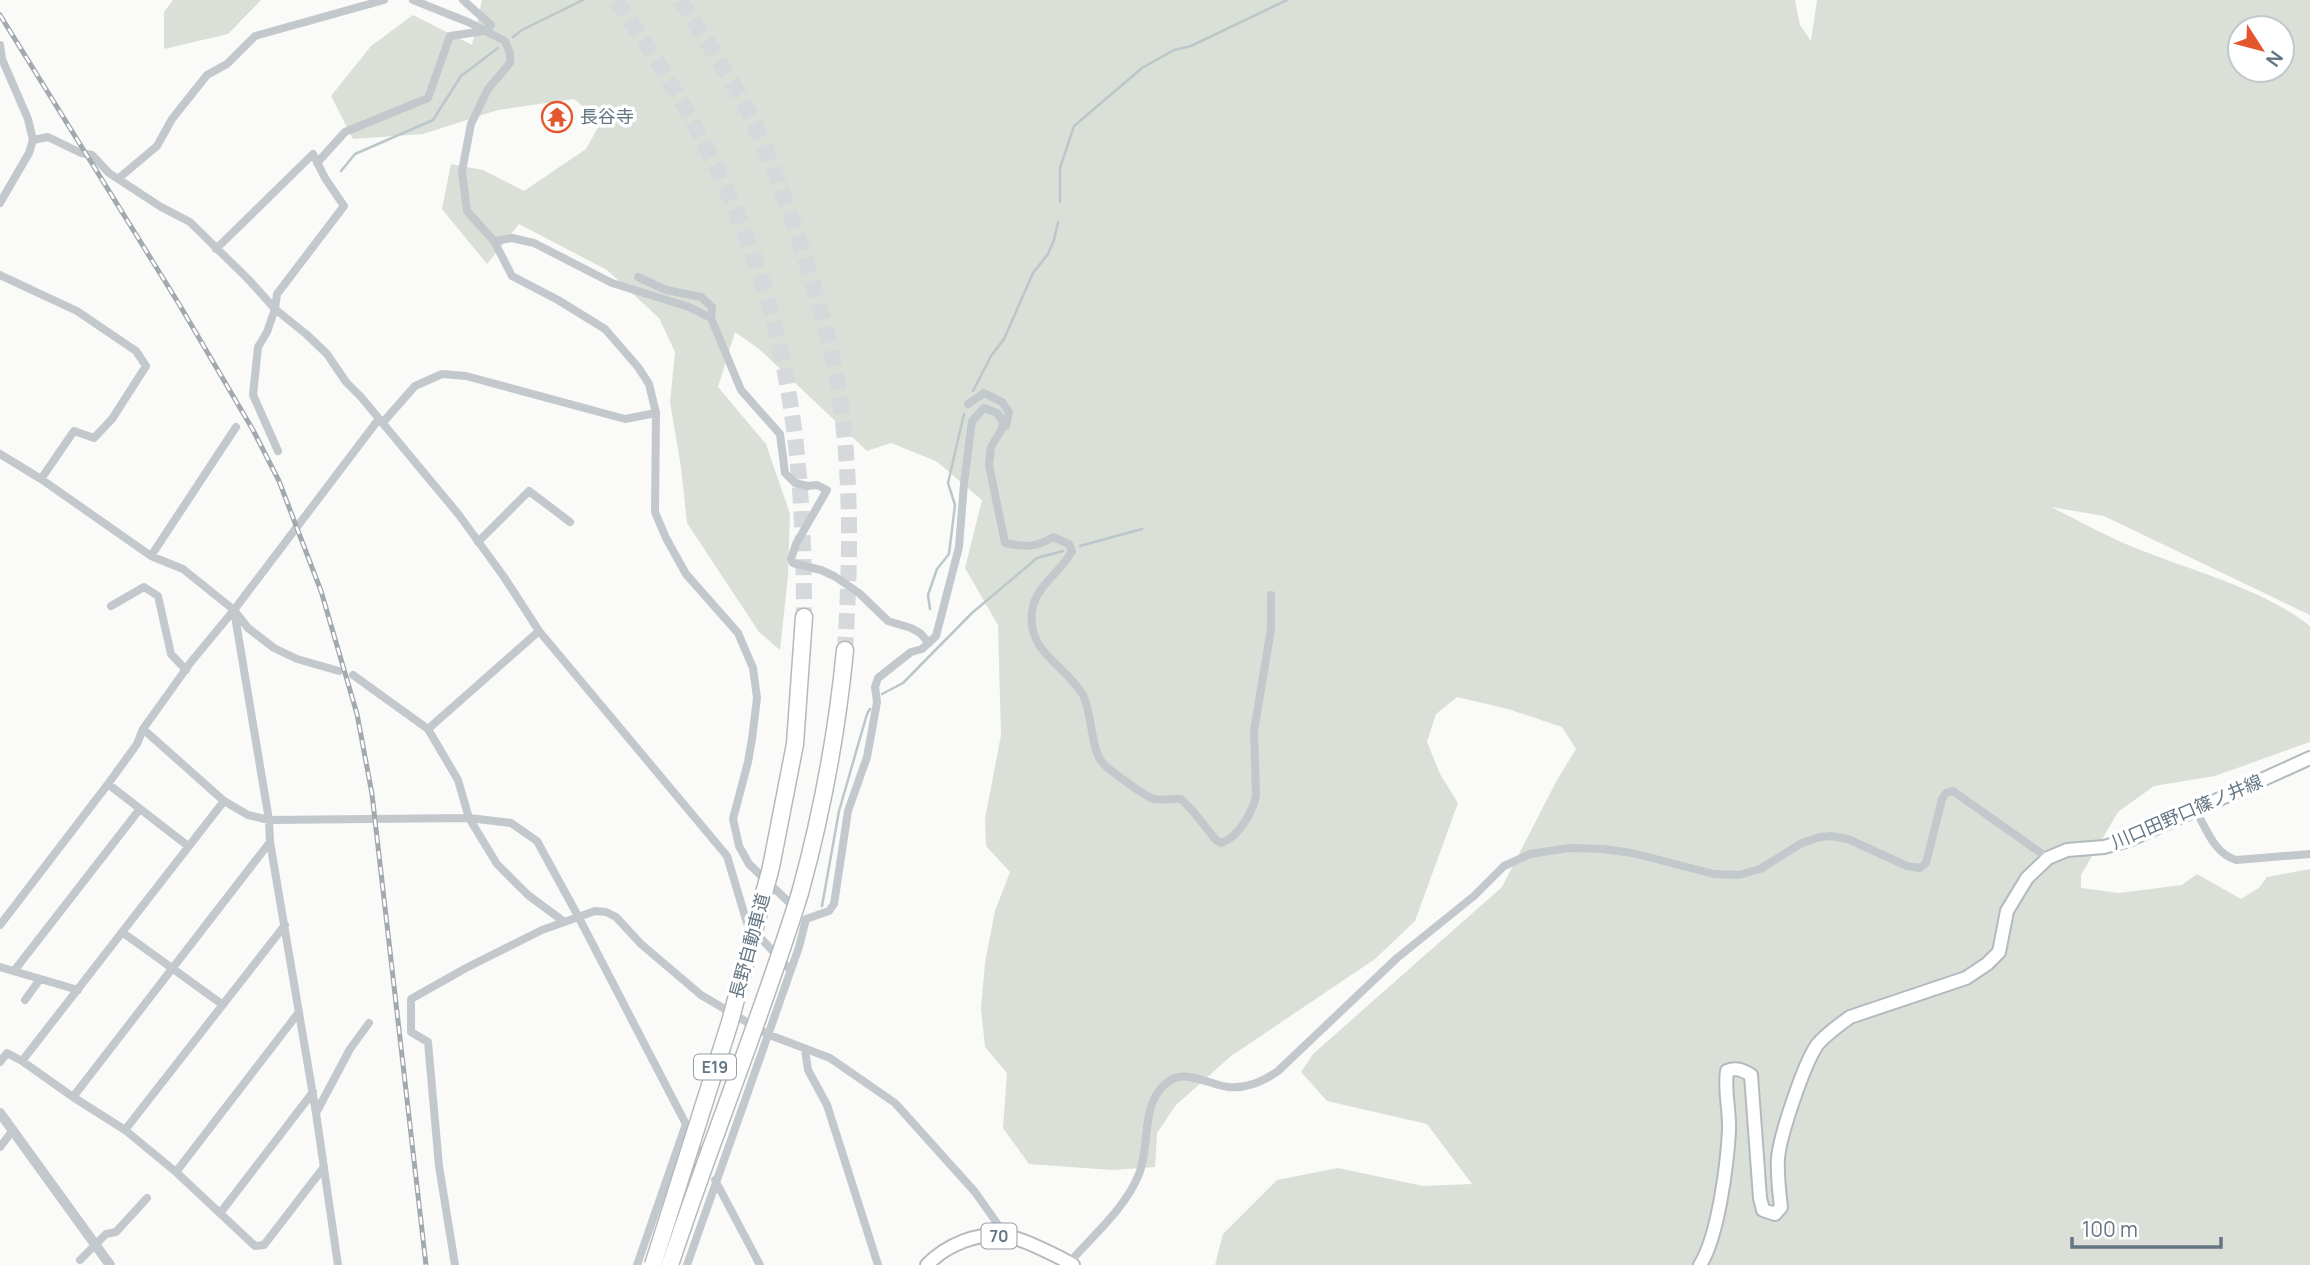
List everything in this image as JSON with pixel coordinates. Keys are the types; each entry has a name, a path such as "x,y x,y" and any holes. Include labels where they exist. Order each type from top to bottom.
{"highway":[{"name":"長野自動車道","path":"653,1265 744,973 771,867 795,744 804,617"},
{"name":"長野自動車道","path":"670,1265 764,1005 800,893 829,773 839,714 845,650"}],"main road":[{"name":"川口田野口篠ノ井線","path":"2048,858 2067,850 2104,847 2129,840 2310,758"},
{"path":"1700,1265 1717,1221 1729,1132 1729,1103 1725,1084 1727,1071 1742,1069 1751,1075 1760,1198 1763,1210 1775,1214 1781,1207 1778,1158 1782,1137 1818,1044 1850,1017 1966,978 1987,964 1999,952 2007,911 2027,878 2048,858"},
{"name":"70","path":"927,1265 949,1247 962,1241 1006,1236 1071,1264"}],"street":[{"path":"119,178 157,146 172,119 207,75 227,64 255,36 384,0"},
{"path":"413,0 505,41 510,53 510,63 488,89 471,124 462,171 467,211 494,241 512,276 605,329 649,384 656,413 655,512 686,574 738,633 753,668 757,698 752,739 733,819 739,846 749,864 806,919"},
{"path":"317,163 345,132 428,98 450,36 484,31 491,25 463,0"},
{"path":"0,45 1,59 28,119 33,140 29,153 0,203"},
{"path":"33,140 48,137 81,153 92,155 109,173 161,207 190,222 275,309 327,354 346,382 478,542 539,631 727,856 747,923 790,971"},
{"path":"216,249 313,155 344,206 277,295 267,332 258,347 253,395 278,451"},
{"path":"494,241 512,237 534,243 612,283 689,307 711,318"},
{"path":"0,275 77,311 136,351 146,366 112,419 94,438 74,431 41,479"},
{"path":"638,277 666,290 701,298 712,307 711,318 741,390 780,434 785,473 794,483 817,485 827,490 796,544 791,559 793,563 821,569 834,576 859,593 888,621 911,628 929,643"},
{"path":"378,420 385,420 415,386 442,374 466,376 625,419 656,413"},
{"path":"968,404 984,393 1002,402 1009,412 1006,426 1002,427"},
{"path":"806,919 829,911 834,904 848,811 867,757 877,702 875,687 878,678 911,652 922,649 936,636 959,547 972,421 984,408 997,413 1003,421 991,447 989,465 1005,542 1025,547 1042,544 1053,537 1069,544 1072,551 1067,562 1037,592 1031,613 1041,650 1083,695 1102,763 1154,799 1181,799 1221,843 1230,839 1239,827 1253,806 1256,796 1254,732 1271,629 1272,595"},
{"path":"0,925 108,784 137,744 143,729 186,670 378,420"},
{"path":"151,556 236,427"},
{"path":"0,454 41,479 151,556 183,569 234,610 248,628 274,648 297,659 339,671"},
{"path":"478,542 529,491 570,522"},
{"path":"111,606 144,587 158,596 171,654 186,670"},
{"path":"234,610 313,1092 338,1265"},
{"path":"428,729 539,631"},
{"path":"353,675 428,729 458,780 469,818 497,864 528,895 563,921"},
{"path":"143,729 224,801 248,815 269,820 469,818 511,823 531,835 537,841 578,916 760,1265"},
{"path":"108,784 188,846"},
{"path":"1071,1264 1114,1215 1138,1177 1143,1164 1152,1107 1167,1082 1182,1076 1227,1087 1264,1082 1279,1071 1396,958 1474,896 1504,866 1530,854 1569,848 1603,849 1632,853 1714,874 1739,875 1760,869 1802,843 1820,836 1831,836 1848,839 1906,866 1920,868 1926,863 1942,799 1946,793 1953,791 2048,858"},
{"path":"22,1061 224,801"},
{"path":"14,971 139,810"},
{"path":"2196,811 2211,840 2226,857 2236,860 2310,854"},
{"path":"73,1097 270,842"},
{"path":"455,1265 439,1166 428,1042 411,1032 411,999 466,968 563,921 595,911 616,917 641,944 701,995 767,1034 830,1058 895,1103 975,1192 1006,1236"},
{"path":"687,1265 806,919"},
{"path":"125,1130 285,925"},
{"path":"122,932 223,1005"},
{"path":"0,967 78,990"},
{"path":"25,1000 40,979"},
{"path":"176,1172 299,1012"},
{"path":"316,1113 350,1049 369,1023"},
{"path":"805,1049 808,1070 827,1105 878,1265"},
{"path":"0,1062 7,1053 22,1061 125,1130 176,1172 256,1246 264,1245 324,1167"},
{"path":"221,1212 313,1092"},
{"path":"0,1112 110,1265"},
{"path":"638,1265 686,1124"},
{"path":"0,1147 13,1130"},
{"path":"80,1260 106,1234 116,1232 147,1198"}],"shaded area":[{"path":"173,0 261,0 228,34 164,49 164,12"},
{"path":"482,0 1795,0 1800,25 1811,41 1817,0 2310,0 2310,615 2104,516 2051,507 2131,546 2251,592 2310,626 2310,742 2215,776 2154,786 2118,812 2081,875 2081,888 2119,893 2182,885 2197,874 2241,899 2259,888 2267,877 2310,869 2310,1265 1215,1265 1223,1234 1277,1180 1338,1168 1423,1186 1472,1184 1427,1124 1327,1101 1301,1072 1313,1054 1502,887 1576,749 1562,727 1508,709 1457,697 1436,714 1427,742 1440,774 1458,803 1415,921 1375,959 1231,1056 1176,1105 1157,1133 1155,1167 1112,1170 1029,1164 1003,1128 1007,1073 985,1047 981,1008 985,963 995,911 1010,872 986,846 985,819 1001,735 998,625 965,568 982,500 936,461 891,443 867,451 759,349 735,332 718,387 766,444 790,514 788,576 780,650 759,632 687,523 670,402 675,352 659,318 607,270 519,224 487,264 442,209 451,164 483,170 524,191 586,149 601,122 574,99 498,110 423,134 353,139 331,96 371,46 413,15 472,45"}],"waterway":[{"path":"513,37 583,0"},
{"path":"1060,202 1060,168 1074,126 1142,68 1174,50 1191,46 1287,0"},
{"path":"341,171 355,154 433,120 461,76 498,48"},
{"path":"973,391 991,356 1004,339 1033,273 1048,254 1058,222"},
{"path":"930,609 928,595 937,569 949,554 955,505 948,483 964,414"},
{"path":"1080,546 1142,529"},
{"path":"882,694 903,683 972,613 1037,558 1063,551"},
{"path":"822,906 839,811 870,709"}],"tunnel":[{"path":"616,0 670,82 716,168 737,213 769,305 781,353 797,452 802,518 804,617"},
{"path":"680,0 733,84 757,131 794,224 827,333 838,388 847,467 849,559 845,650"}],"railway":[{"path":"0,15 179,304 253,430 279,481 321,591 357,714 372,794 426,1265"}],"place":[{"name":"長谷寺","path":"557,117"}]}
